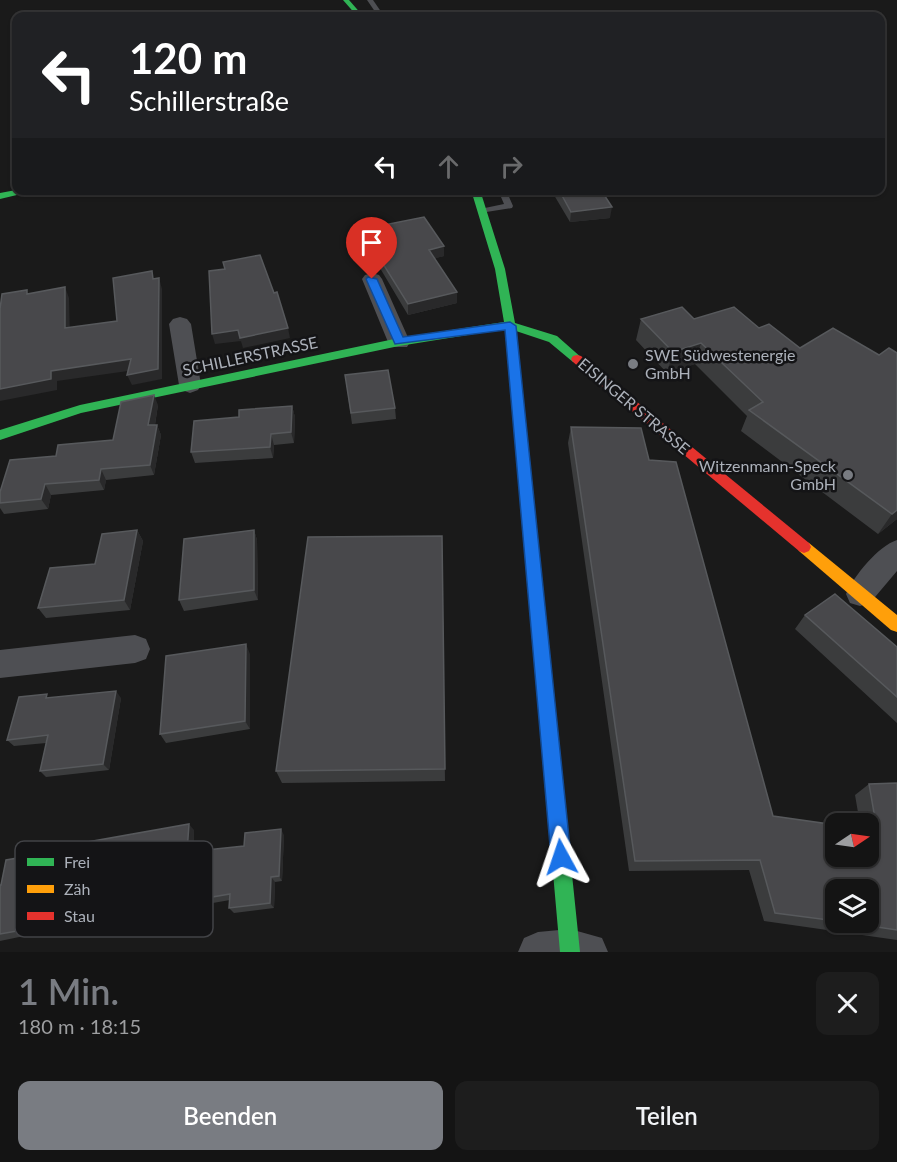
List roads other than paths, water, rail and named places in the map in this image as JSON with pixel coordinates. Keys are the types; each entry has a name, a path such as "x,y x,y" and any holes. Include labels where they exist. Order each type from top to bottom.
{"street":[{"path":"346,0 356,12"},
{"path":"477,195 500,269 510,326 566,951"},
{"path":"372,279 399,342"},
{"path":"180,324 190,385"},
{"name":"SCHILLERSTRASSE","path":"0,435 80,409 190,385 399,342 510,326"},
{"name":"EISINGER STRASSE","path":"510,326 553,339 897,625"},
{"path":"860,594 897,551"},
{"path":"0,664 135,649"}],"lane":[{"path":"483,211 509,206 504,195"}],"place":[{"name":"SWE Südwestenergie GmbH","path":"633,364"},
{"name":"Witzenmann-Speck GmbH","path":"848,475"}]}
